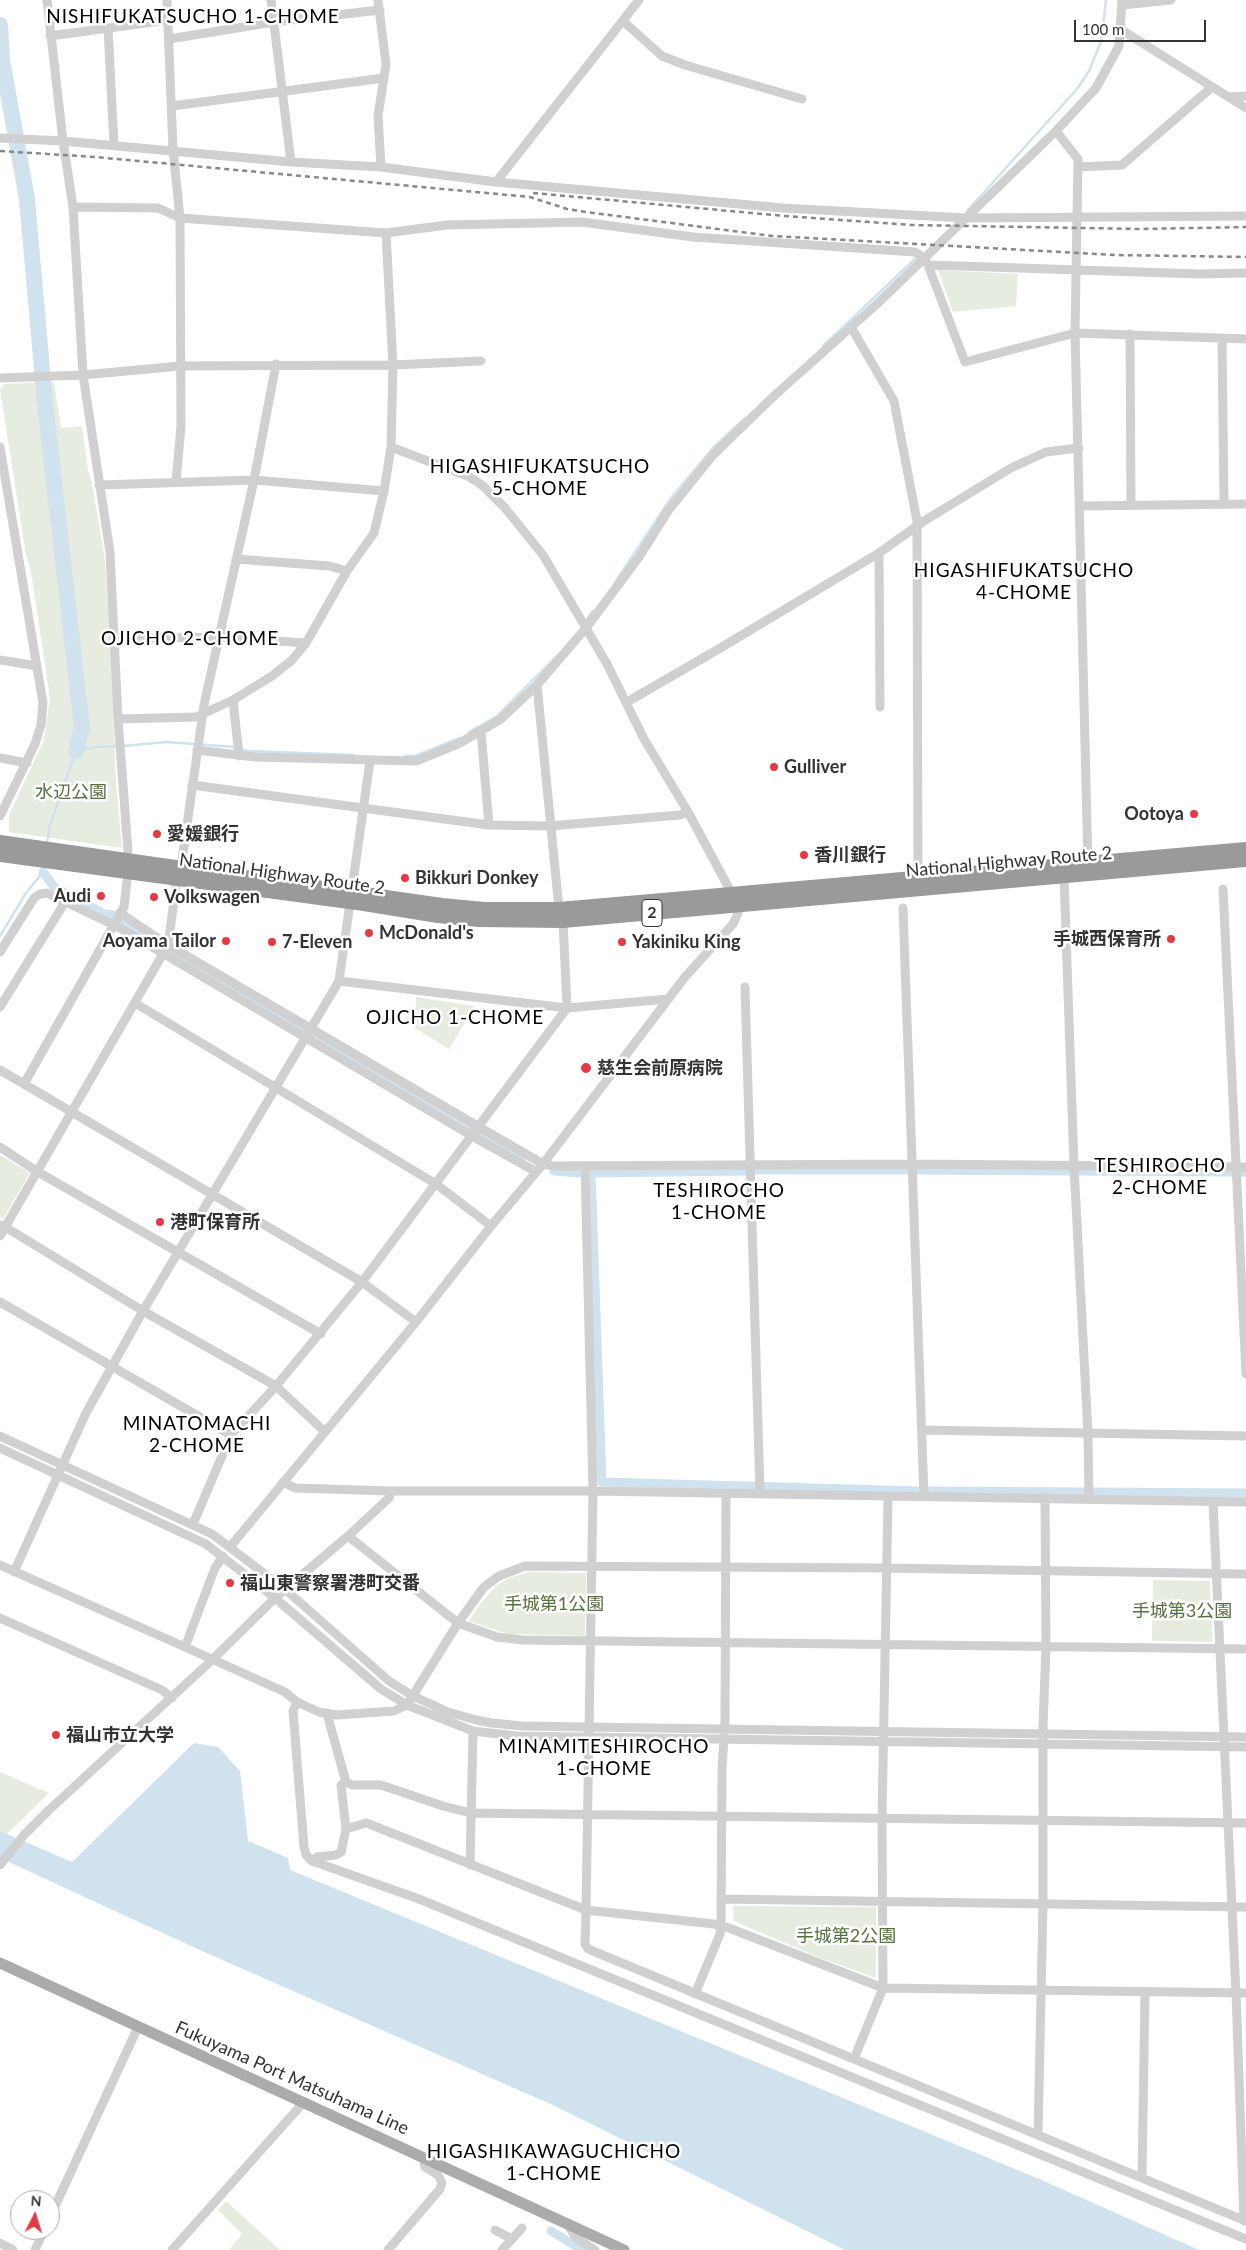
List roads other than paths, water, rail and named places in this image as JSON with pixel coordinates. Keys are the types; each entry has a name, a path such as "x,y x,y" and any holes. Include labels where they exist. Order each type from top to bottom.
{"highway":[{"name":"National Highway Route 2","path":"0,842 28,852"},
{"name":"National Highway Route 2","path":"0,854 28,852 350,896 438,916 478,920 1064,876 1088,868 1246,849"},
{"name":"National Highway Route 2","path":"735,900 918,878 1246,860"}],"main road":[{"name":"Fukuyama Port Matsuhama Line","path":"0,1963 624,2250"}],"street":[{"path":"24,1084 124,907 128,866 118,719 110,552 83,375 73,206 62,141 47,0"},
{"path":"167,0 173,149 180,218 181,426 176,482"},
{"path":"271,0 291,162"},
{"path":"496,182 639,0"},
{"path":"198,750 240,756 416,761 458,744 501,719 537,685 586,628 639,557 668,511 713,455 775,395 926,262 966,218 1056,131 1096,88 1119,46 1122,3 1171,0"},
{"path":"169,39 379,5 386,64 378,116 381,168"},
{"path":"50,36 168,20"},
{"path":"623,21 662,56 802,99"},
{"path":"108,28 114,145"},
{"path":"1120,29 1246,108"},
{"path":"172,106 384,78"},
{"path":"1078,167 1122,165 1212,86"},
{"path":"1229,97 1246,96"},
{"path":"1056,131 1078,159 1075,333 1088,868"},
{"path":"3,138 173,149 291,162 381,168 496,182 783,208 966,218 1246,216"},
{"path":"73,206 158,208 180,218 386,233 447,225 582,222 693,237 914,252 926,262 965,362 1075,333 1246,339"},
{"path":"118,719 196,717 233,700 272,676 292,660 306,643 347,571 374,533 384,491 391,446 392,365 386,233"},
{"path":"926,262 1076,271 1199,274 1246,273"},
{"path":"851,328 894,401 917,527 918,878"},
{"path":"1130,334 1132,505"},
{"path":"1222,338 1224,504"},
{"path":"0,378 83,375 180,366 276,364 392,365 481,361"},
{"path":"0,1236 3,1226 38,1172 165,950 179,873 203,714 254,480 276,364"},
{"path":"0,446 43,703 41,725 27,763 0,816"},
{"path":"230,1547 416,1322 535,1171 543,1164 668,999 733,924 735,900 688,812 644,739 586,628 543,555 505,508 483,486 470,477 391,446"},
{"path":"626,702 879,553 1011,468 1046,452 1079,448"},
{"path":"99,485 254,480 384,491"},
{"path":"1080,506 1246,504"},
{"path":"879,553 880,707"},
{"path":"236,559 329,566 347,571"},
{"path":"115,639 220,637 306,643"},
{"path":"0,660 37,666"},
{"path":"193,1524 231,1436 276,1386 362,1282 567,1008 561,915 549,826 537,685"},
{"path":"233,700 240,756"},
{"path":"481,732 489,825"},
{"path":"0,758 27,763"},
{"path":"14,1572 64,1466 86,1413 143,1311 339,980 370,761"},
{"path":"192,785 363,810 489,825 549,826 680,815 688,812"},
{"path":"1064,876 1074,1166 1088,1434 1089,1498"},
{"path":"1223,889 1242,1167 1246,1374"},
{"path":"0,952 34,898 40,894 48,894 65,902 117,918 165,950 476,1132 535,1171"},
{"path":"0,1007 65,902"},
{"path":"903,908 924,1497"},
{"path":"117,918 165,950"},
{"path":"339,980 567,1008 668,999"},
{"path":"744,987 760,1493"},
{"path":"135,1003 436,1184 491,1226"},
{"path":"0,1070 213,1193 362,1282 416,1322"},
{"path":"476,1132 543,1164 553,1166 911,1164 1242,1167"},
{"path":"0,1147 38,1172 320,1334"},
{"path":"585,1166 593,1490 587,1814 586,1944 588,1949 1245,2221 1241,1993 1232,1907 1214,1502"},
{"path":"3,1226 143,1311 276,1386 325,1432"},
{"path":"0,1302 231,1436"},
{"path":"923,1430 1246,1436"},
{"path":"0,1436 212,1534 286,1590 389,1681 413,1696 448,1712 492,1724 1246,1737"},
{"path":"0,1448 60,1474 200,1541 223,1556 275,1598 381,1689 407,1705 472,1731 516,1736 1246,1747"},
{"path":"283,1482 295,1488 390,1491 593,1490 888,1497 1089,1498 1246,1502"},
{"path":"0,1865 24,1835 172,1698 275,1598 348,1536 389,1498 390,1491"},
{"path":"696,1994 720,1934 721,1926 725,1729 726,1493"},
{"path":"854,2059 883,1988 882,1819 888,1497"},
{"path":"1038,2136 1043,1904 1043,1733 1046,1647 1045,1498"},
{"path":"348,1536 458,1623 497,1637 590,1641 885,1643 1246,1649"},
{"path":"185,1647 215,1568 223,1556"},
{"path":"0,1565 285,1692 297,1702 326,1714 394,1711 407,1705 458,1623 484,1587 514,1569 526,1566 886,1568 1246,1574"},
{"path":"0,1618 162,1690 172,1698"},
{"path":"297,1702 293,1711 304,1847 306,1855 312,1860 419,1899 1246,2239"},
{"path":"326,1714 346,1782 352,1785 381,1785 442,1806 471,1813 1246,1823"},
{"path":"470,1865 472,1731"},
{"path":"312,1860 317,1857 336,1855 341,1852 346,1829 341,1786 346,1782"},
{"path":"346,1829 366,1823 370,1824 586,1910 721,1926 883,1988 1241,1993"},
{"path":"722,1899 1246,1907"},
{"path":"1142,2178 1145,1993"},
{"path":"60,2196 138,2027"},
{"path":"172,2250 303,2103"},
{"path":"388,2250 440,2189 442,2183 438,2175 425,2167 423,2157"},
{"path":"568,2224 576,2238 596,2250"},
{"path":"502,2250 522,2228"},
{"path":"495,2230 512,2239"},
{"path":"0,2243 13,2250"}],"water":[{"path":"194,1743 218,1747 240,1771 248,1841 288,1858 290,1870 1037,2178 1199,2250 845,2250 555,2106 202,1951 0,1858 0,1831 72,1862"}],"waterway":[{"path":"968,210 1077,89 1089,71 1101,42 1106,0"},
{"path":"0,25 2,60 27,199 45,403 82,728 76,751"},
{"path":"823,346 916,258"},
{"path":"616,581 671,498 713,448 745,418"},
{"path":"587,619 593,611"},
{"path":"469,732 496,717 557,656"},
{"path":"405,756 415,756 460,738"},
{"path":"123,746 167,742 235,747"},
{"path":"47,844 49,828 76,751 95,747 118,746"},
{"path":"240,749 248,751 354,755"},
{"path":"0,936 26,893 43,872 44,865"},
{"path":"43,872 54,887 104,914 113,915 206,974 485,1137 522,1156"},
{"path":"752,1170 907,1170"},
{"path":"915,1170 1069,1171"},
{"path":"554,1171 578,1173"},
{"path":"745,1171 591,1173 602,1482 920,1491"},
{"path":"1078,1171 1234,1172"},
{"path":"1241,1172 1246,1172"},
{"path":"929,1491 1246,1493"},
{"path":"551,2231 582,2250"}],"railway":[{"path":"0,151 95,157 530,197 567,209 772,236 1115,255 1246,257"},
{"path":"533,193 785,216 911,225 1140,229 1246,227"}],"place":[{"name":"Gulliver","path":"774,767"},
{"name":"Ootoya","path":"1194,814"},
{"name":"愛媛銀行","path":"157,834"},
{"name":"香川銀行","path":"804,855"},
{"name":"Bikkuri Donkey","path":"405,878"},
{"name":"Audi","path":"101,896"},
{"name":"Volkswagen","path":"154,897"},
{"name":"McDonald's","path":"369,933"},
{"name":"手城西保育所","path":"1171,939"},
{"name":"Aoyama Tailor","path":"226,941"},
{"name":"7-Eleven","path":"272,942"},
{"name":"Yakiniku King","path":"622,942"},
{"name":"慈生会前原病院","path":"586,1068"},
{"name":"港町保育所","path":"160,1222"},
{"name":"福山東警察署港町交番","path":"230,1583"},
{"name":"福山市立大学","path":"56,1735"}],"district":[{"name":"NISHIFUKATSUCHO 1-CHOME","path":"193,17"},
{"name":"HIGASHIFUKATSUCHO 5-CHOME","path":"540,478"},
{"name":"HIGASHIFUKATSUCHO 4-CHOME","path":"1024,582"},
{"name":"OJICHO 2-CHOME","path":"190,639"},
{"name":"OJICHO 1-CHOME","path":"455,1018"},
{"name":"TESHIROCHO 2-CHOME","path":"1160,1177"},
{"name":"TESHIROCHO 1-CHOME","path":"719,1202"},
{"name":"MINATOMACHI 2-CHOME","path":"197,1435"},
{"name":"MINAMITESHIROCHO 1-CHOME","path":"604,1758"},
{"name":"HIGASHIKAWAGUCHICHO 1-CHOME","path":"554,2163"}],"park label":[{"name":"水辺公園","path":"71,792"},
{"name":"手城第1公園","path":"554,1604"},
{"name":"手城第3公園","path":"1182,1611"},
{"name":"手城第2公園","path":"846,1936"}]}
